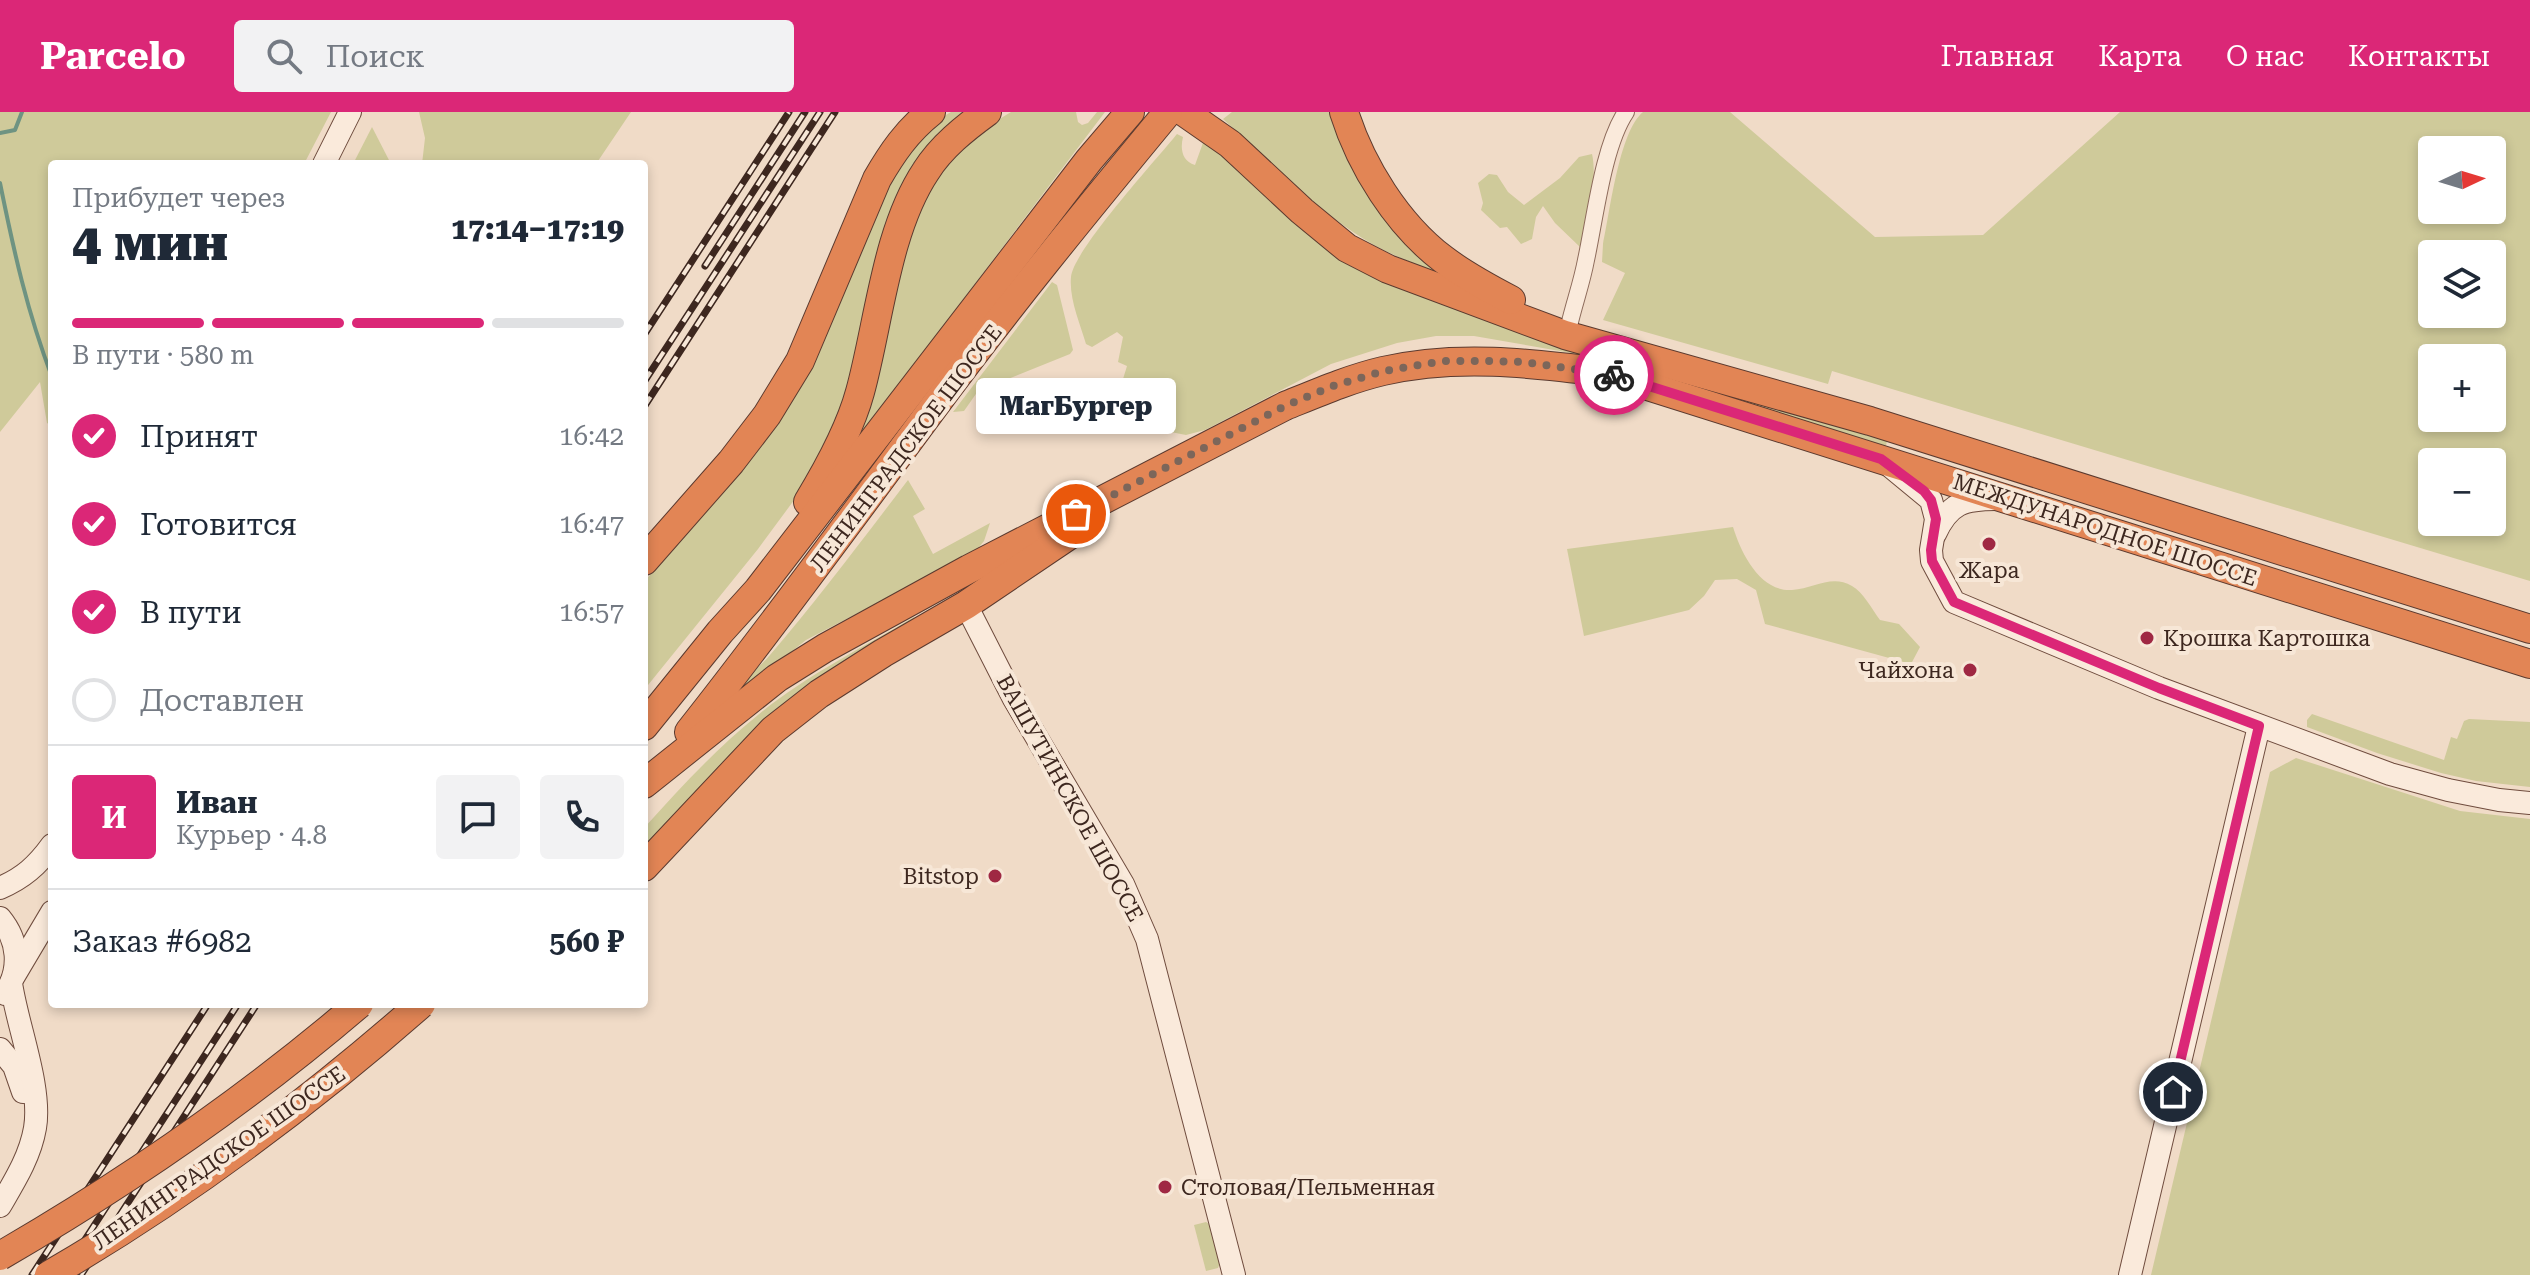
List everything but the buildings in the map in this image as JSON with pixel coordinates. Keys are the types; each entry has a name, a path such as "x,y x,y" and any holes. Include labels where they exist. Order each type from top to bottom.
{"highway":[{"path":"648,556 731,462 767,415 800,361 877,179 893,152 914,126 931,112"},
{"path":"720,632 794,525 828,468 860,394 901,221 926,171 948,144 987,112"},
{"name":"ЛЕНИНГРАДСКОЕ ШОССЕ","path":"648,721 767,579 1089,160 1130,112"},
{"name":"ЛЕНИНГРАДСКОЕ ШОССЕ","path":"648,779 785,608 950,386 1168,112"},
{"path":"1344,112 1363,162 1388,201 1441,257 1514,302 1602,344"},
{"name":"МЕЖДУНАРОДНОЕ ШОССЕ","path":"1191,116 1230,144 1347,248 1388,269 1469,301 1565,335 1870,421 2530,629"},
{"name":"МЕЖДУНАРОДНОЕ ШОССЕ","path":"648,781 777,678 969,569 1285,406 1384,371 1443,361 1524,362 1603,372 2530,664"},
{"path":"648,863 773,730 819,694 966,605 1075,532 1235,432"},
{"name":"ЛЕНИНГРАДСКОЕ ШОССЕ","path":"0,1256 172,1147 243,1097 354,1008"},
{"name":"ЛЕНИНГРАДСКОЕ ШОССЕ","path":"49,1275 177,1194 261,1134 355,1062 416,1008"}],"street":[{"path":"326,160 350,112"},
{"path":"1569,326 1601,183 1619,123 1626,112"},
{"path":"1881,459 1924,491 1931,500 1936,519 1932,561 1954,602 2159,688 2390,774 2448,790 2530,803"},
{"path":"1933,539 1949,511 1959,503 1987,499 2013,500"},
{"name":"ВАШУТИНСКОЕ ШОССЕ","path":"966,605 1014,699 1123,884 1147,939 1234,1275"},
{"path":"2130,1275 2259,726"},
{"path":"0,888 20,879 48,850"},
{"path":"0,918 14,945 16,966 8,987 36,1105 36,1125 24,1164 0,1206"},
{"path":"8,987 48,919"},
{"path":"0,1049 14,1066 23,1092 28,1133 24,1164"}],"shaded area":[{"path":"0,112 331,112 306,160 48,160 48,424 40,382 0,432"},
{"path":"419,112 631,112 599,160 422,160 425,138"},
{"path":"951,112 964,112 933,140 847,397 826,448 800,492 758,549 648,685 648,577 750,457 899,164 939,119"},
{"path":"1011,112 1076,112 1082,125 1088,123 1097,112 1105,112 853,445 913,226 925,199 938,176 975,134"},
{"path":"1232,112 1333,112 1458,282 1378,247 1336,220 1223,119"},
{"path":"1643,112 1730,112 1875,237 1983,235 2120,112 2530,112 2530,581 1832,371 1828,384 1603,320 1625,273 1602,262 1612,193 1628,137"},
{"path":"372,127 389,160 355,160"},
{"path":"1177,134 1183,137 1183,154 1187,161 1195,165 1204,140 1230,160 1263,193 1594,357 1474,336 1436,336 1397,343 1331,364 1205,430 1186,435 1114,421 1105,412 1118,407 1127,366 1118,362 1123,337 1117,332 1092,347 1086,344 1073,302 1071,277 1085,247"},
{"path":"1592,154 1592,202 1580,247 1555,223 1543,206 1536,217 1532,239 1521,244 1507,227 1500,228 1481,210 1483,203 1478,183 1489,174 1497,175 1508,192 1524,205 1560,178 1579,157"},
{"path":"1052,282 1057,285 1073,350 1070,354 978,391 964,411 953,412"},
{"path":"1716,386 1887,441 1886,446 1714,393"},
{"path":"908,480 925,509 913,516 933,554 990,523 984,541 975,552 806,640 740,693 748,678 840,569"},
{"path":"1733,527 1747,559 1770,585 1792,590 1837,581 1856,589 1880,620 1899,624 1920,647 1911,664 1765,624 1756,590 1737,579 1715,580 1689,610 1584,636 1567,549"},
{"path":"914,617 918,624 648,845 648,824 699,769 776,701 814,675"},
{"path":"2312,714 2444,760 2451,737 2457,739 2464,721 2530,722 2530,787 2476,781 2377,753 2307,727 2307,720"},
{"path":"2296,758 2460,811 2530,819 2530,1275 2151,1275 2270,772"},
{"path":"1206,1222 1220,1263 1218,1268 1206,1271 1194,1225"}],"waterway":[{"path":"0,133 15,130 22,112"},
{"path":"0,183 22,281 48,366"}],"railway":[{"path":"648,329 789,112"},
{"path":"705,266 805,112"},
{"path":"648,376 820,112"},
{"path":"648,401 835,112"},
{"path":"32,1275 205,1008"},
{"path":"62,1275 235,1008"},
{"path":"81,1275 254,1008"}],"way so far":[{"path":"1076,514 1285,406 1333,386 1384,371 1443,361 1490,361 1524,362 1614,375"}],"place":[{"name":"МагБургер","path":"1076,514"},
{"name":"Жара","path":"1989,544"},
{"name":"Крошка Картошка","path":"2147,638"},
{"name":"Чайхона","path":"1970,670"},
{"name":"Bitstop","path":"995,876"},
{"name":"Столовая/Пельменная","path":"1165,1187"}],"route":[{"path":"1614,375 1881,459 1924,491 1931,500 1936,519 1932,561 1954,602 2159,688 2259,726 2173,1092"}]}
